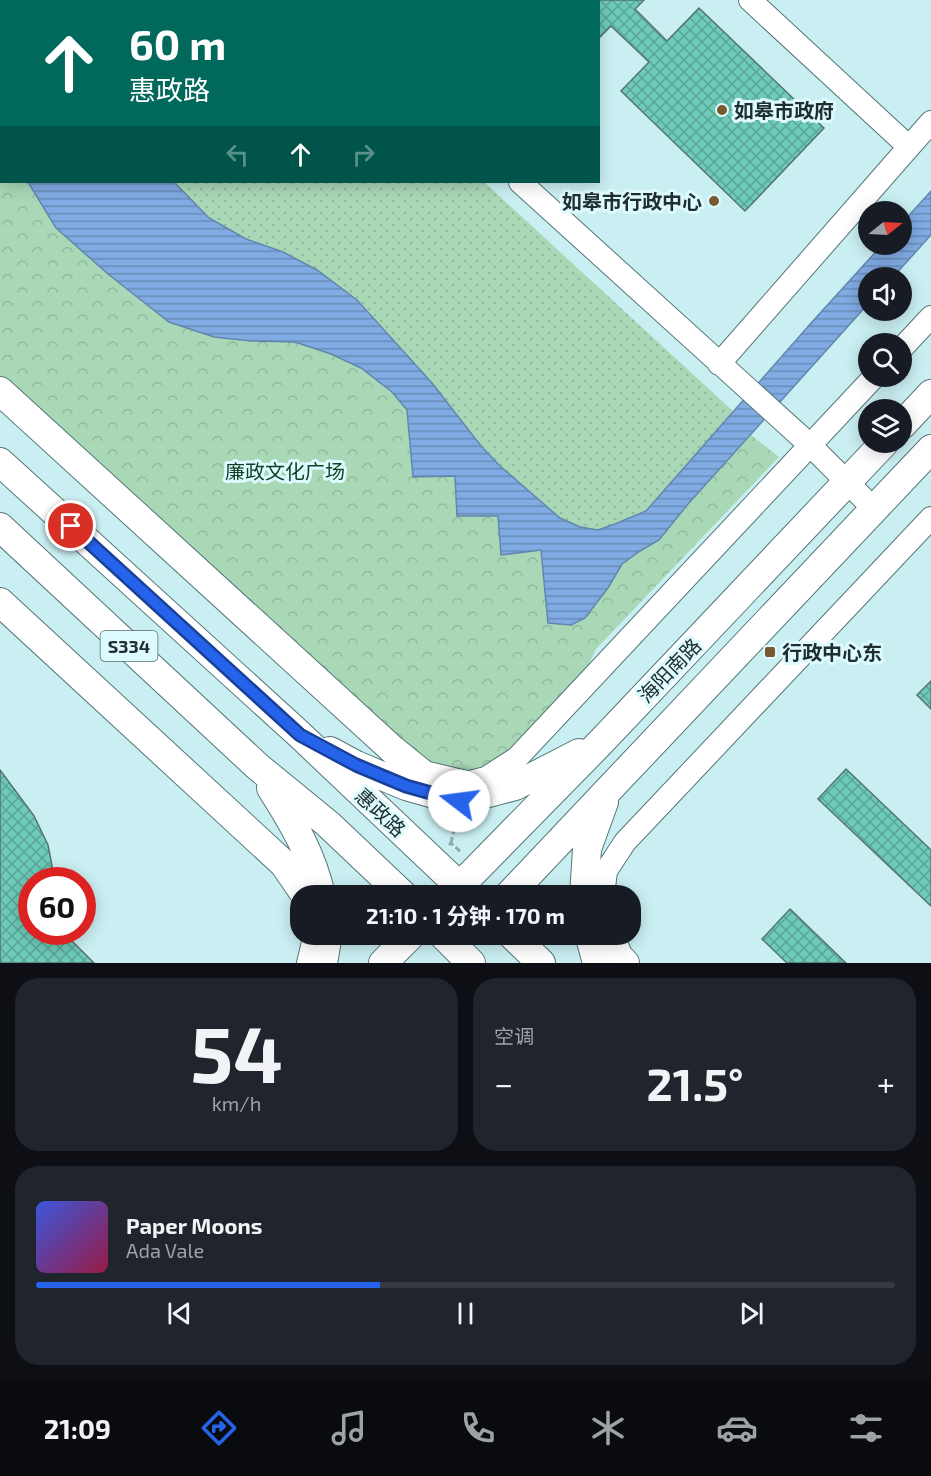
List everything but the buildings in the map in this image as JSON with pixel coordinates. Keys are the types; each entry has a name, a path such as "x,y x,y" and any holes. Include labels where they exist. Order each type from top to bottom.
{"main road":[{"path":"0,391 393,750 424,775 462,784"},
{"path":"912,414 931,394"},
{"name":"海阳南路","path":"518,885 931,449"},
{"name":"海阳南路","path":"466,885 554,789 875,453"},
{"name":"惠政路","path":"0,462 300,735 453,885"},
{"name":"S334","path":"0,527 257,766 328,824 392,885"},
{"path":"0,603 284,864 298,885"},
{"path":"300,735 356,765 406,786 459,801 515,786 600,742"},
{"path":"257,766 296,827 318,885"},
{"path":"554,789 583,817"},
{"path":"585,885 587,849 608,790"},
{"path":"328,824 359,792"},
{"path":"323,963 326,945"},
{"path":"382,963 401,945"},
{"path":"523,945 542,963"},
{"path":"592,945 597,963"},
{"path":"614,945 618,956 625,963"}],"street":[{"path":"750,0 909,147"},
{"path":"719,364 931,122"},
{"path":"521,183 810,446 874,509"},
{"path":"912,337 931,317"},
{"path":"462,784 486,778 517,758 865,387"},
{"path":"604,885 606,871 626,842 931,518"},
{"path":"308,963 312,945"}],"green space":[{"name":"廉政文化广场","path":"0,183 29,183 56,228 108,274 169,322 214,337 295,342 331,354 361,368 392,392 407,410 414,477 455,476 541,550 608,588 622,564 659,540 688,504 751,435 779,457 596,649 583,676 486,773 431,770 0,379"},
{"path":"175,183 485,183 734,412 646,512 598,530 580,527 560,518 500,466 481,446 432,383 357,300 317,270 283,252 246,239 209,218"}],"water":[{"path":"29,183 175,183 209,218 246,239 283,252 317,270 357,300 432,383 481,446 500,466 560,518 580,527 598,530 646,511 858,271 858,315 688,504 659,540 622,564 608,588 585,618 571,625 548,623 541,550 501,555 498,516 457,516 455,476 413,477 407,410 392,392 361,368 331,354 295,342 214,337 169,322 108,274 56,228"},
{"path":"931,191 931,235 902,267 862,267 873,255 912,255 912,212"}],"place":[{"name":"如皋市政府","path":"722,110"},
{"name":"如皋市行政中心","path":"714,201"},
{"name":"行政中心东","path":"770,652"}],"route":[{"path":"71,526 300,735 356,765 406,786 459,801"}]}
